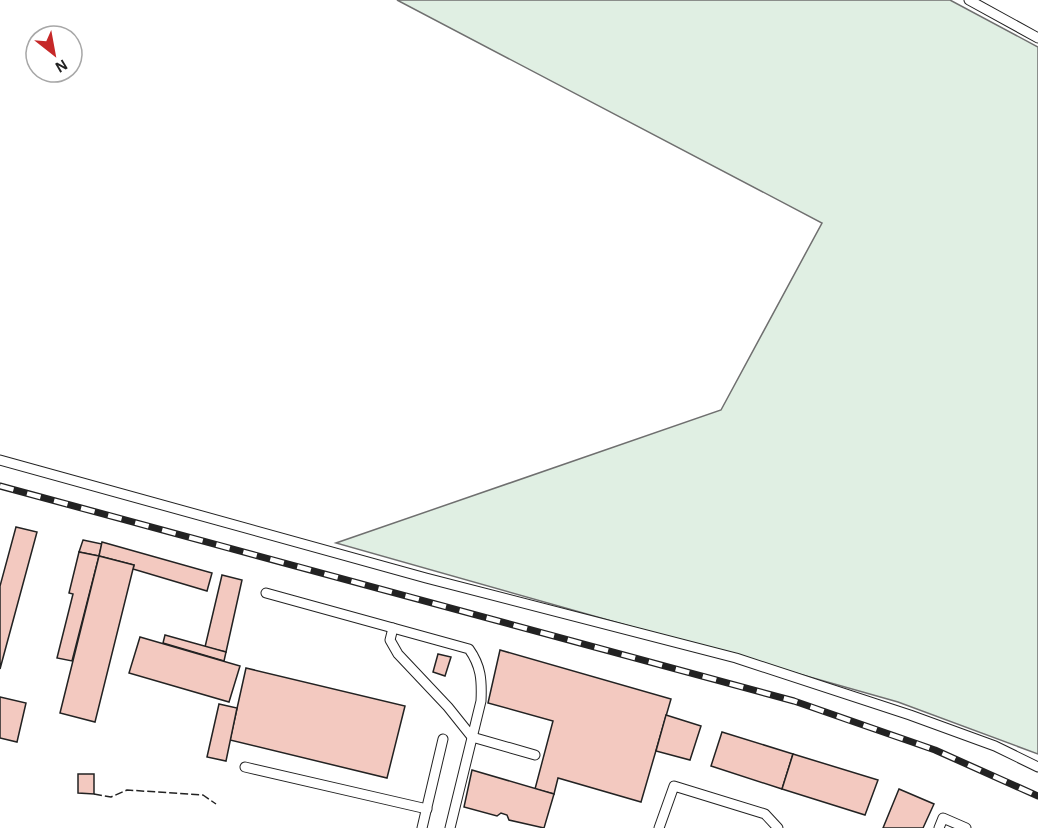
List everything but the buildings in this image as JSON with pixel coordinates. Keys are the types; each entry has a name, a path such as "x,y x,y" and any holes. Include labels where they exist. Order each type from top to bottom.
{"lane":[{"path":"969,0 1038,38"},
{"path":"0,460 426,578 736,658 910,715 995,746 1038,767"},
{"path":"266,592 469,649 478,662 482,681 481,701 450,828"},
{"path":"393,628 390,640 398,654 448,707 472,737 535,755"},
{"path":"422,828 443,739"},
{"path":"245,767 427,809"},
{"path":"659,828 674,786 765,814 778,828"},
{"path":"939,828 943,818 966,828"}],"green space":[{"path":"397,0 950,0 1038,47 1038,754 898,702 336,543 721,410 822,223"}],"railway":[{"path":"0,486 794,701 935,750 1038,796"}],"fence":[{"path":"94,794 111,797 127,790 203,795 216,804"}]}
